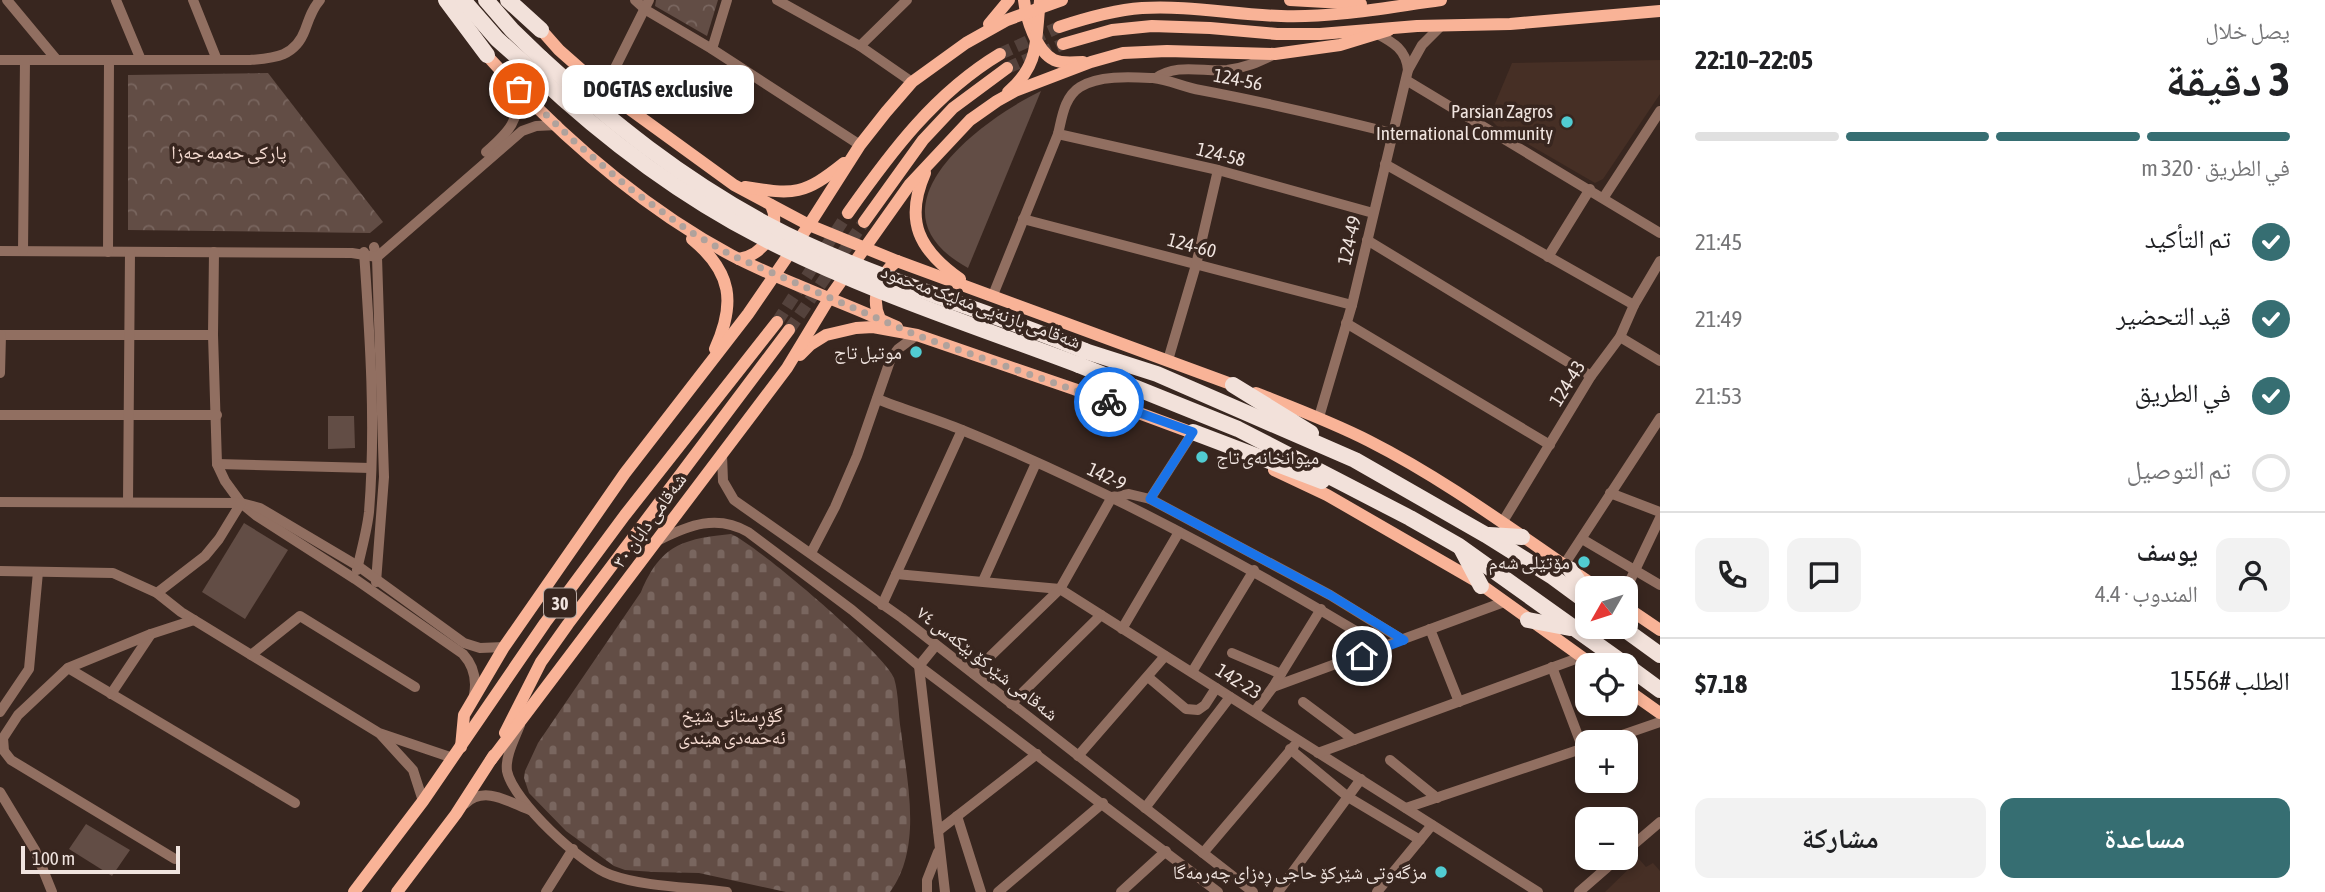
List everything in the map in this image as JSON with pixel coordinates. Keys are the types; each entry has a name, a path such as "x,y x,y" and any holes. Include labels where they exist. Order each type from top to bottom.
{"highway":[{"path":"446,0 487,55"},
{"name":"شەقامی بازنەیی مەلیک مەحمود","path":"463,0 497,39 538,65"},
{"name":"شەقامی بازنەیی مەلیک مەحمود","path":"486,0 577,112 643,164 760,237 864,285 1082,358 1238,429 1460,546 1575,628"},
{"path":"508,0 541,30"},
{"name":"شەقامی بازنەیی مەلیک مەحمود","path":"1082,358 1157,374 1355,460 1486,535 1575,593"},
{"path":"1233,384 1355,460"},
{"path":"1193,432 1382,504"},
{"path":"1486,535 1522,537"},
{"path":"1460,546 1481,586"},
{"path":"1567,567 1575,578"},
{"path":"1528,620 1575,629"},
{"name":"شەقامی بازنەیی مەلیک مەحمود","path":"1591,639 1610,653"},
{"path":"1638,639 1660,655"},
{"name":"شەقامی بازنەیی مەلیک مەحمود","path":"1638,674 1660,690"}],"main road":[{"path":"437,0 519,89 557,125 704,249 714,261 725,281 729,304 727,318 704,371"},
{"path":"516,0 541,30 604,90 734,185 809,225 897,261 1318,416 1425,472 1580,576"},
{"path":"966,43 999,14 1009,0"},
{"path":"734,185 784,192 805,190 823,180 856,151 912,82 966,43 1025,6 1062,0"},
{"path":"1290,0 1400,5"},
{"path":"1059,27 1105,14 1143,8 1194,9 1282,17 1441,0"},
{"path":"997,101 1025,75 1032,63 1037,40 1039,4"},
{"path":"1025,6 1037,40 1048,55 1056,61 1091,62"},
{"path":"1063,44 1112,30 1152,26 1201,27 1277,34 1379,32 1442,25 1510,24 1660,11"},
{"path":"997,101 1091,62 1123,53 1275,54 1308,51 1379,32"},
{"path":"848,213 908,131 955,85 1000,54"},
{"path":"864,222 923,140 953,108 1007,68"},
{"name":"شەقامی دابان ٣٠","path":"397,892 456,814 491,760 787,368 831,297 910,184 970,120 997,101"},
{"name":"شەقامی دابان ٣٠","path":"457,753 464,715 504,647 625,472 775,275 856,151"},
{"path":"930,161 916,196 918,232 927,250 939,263 975,289"},
{"path":"629,188 689,231 739,259 775,275 916,335 1193,432 1326,495 1481,586 1575,653"},
{"path":"739,259 756,253 769,238 775,218 771,205"},
{"path":"880,319 876,310 879,283 897,261"},
{"name":"شەقامی دابان ٣٠","path":"354,892 423,801 593,558 777,322"},
{"path":"787,368 810,345 837,331 873,327 916,335"},
{"name":"شەقامی دابان ٣٠","path":"491,760 541,662 789,330"},
{"path":"1638,615 1660,630"},
{"path":"1638,697 1660,713"}],"street":[{"path":"7,0 56,59"},
{"path":"116,0 142,60"},
{"path":"193,0 217,60"},
{"path":"0,60 279,58 300,41 320,0"},
{"path":"635,0 648,5 856,151"},
{"path":"712,49 727,0"},
{"path":"860,46 908,0"},
{"path":"784,2 860,46 912,82"},
{"path":"604,90 648,5"},
{"name":"124-49","path":"1318,416 1352,304 1407,75 1422,45 1442,25"},
{"path":"1379,32 1402,50 1406,57 1407,75 1660,233"},
{"path":"1156,78 1174,69 1206,71 1251,65 1275,54"},
{"path":"23,251 25,60"},
{"path":"108,252 110,61"},
{"name":"124-56","path":"1058,134 1065,106 1077,89 1090,82 1156,78 1187,88 1276,104 1392,133"},
{"path":"0,251 370,252 495,145 518,114 519,89"},
{"path":"1604,197 1660,111"},
{"path":"370,252 522,131 536,126 557,125"},
{"path":"993,295 1058,134"},
{"name":"124-58","path":"1058,134 1218,170 1373,213"},
{"path":"1385,164 1634,306"},
{"path":"1168,360 1196,265 1218,170"},
{"path":"1548,257 1590,189"},
{"name":"124-60","path":"1023,219 1352,304"},
{"path":"1367,240 1591,376"},
{"path":"128,502 130,252"},
{"path":"214,252 213,335 217,464 225,481 241,503 257,516 355,579 463,654 469,660 475,677 474,695"},
{"path":"355,579 369,515 370,252"},
{"path":"370,252 384,477 374,592"},
{"name":"124-43","path":"1502,523 1591,376 1620,337 1660,261"},
{"path":"1346,323 1550,445"},
{"path":"0,373 0,335 213,335"},
{"path":"811,553 858,456 894,353 916,335"},
{"path":"1620,337 1660,361"},
{"name":"142-9","path":"877,400 962,430 1112,497 1254,570 1384,648"},
{"path":"0,415 217,415"},
{"path":"1567,567 1581,538 1660,419"},
{"path":"882,605 962,430"},
{"path":"1150,499 1193,432"},
{"name":"شەقامی شێرکۆ بێکەس ٧٤","path":"722,455 723,481 734,500 902,618 1253,892"},
{"path":"983,581 1036,463"},
{"path":"217,464 371,468"},
{"path":"1610,493 1660,512"},
{"path":"972,673 1060,589 1112,497 1129,494 1150,499 1330,595 1404,640"},
{"path":"0,502 241,503 260,508 358,566 464,643 488,649 504,647"},
{"path":"157,593 205,556 241,503"},
{"path":"1631,576 1660,518"},
{"path":"659,540 681,529 714,522 735,525 748,532 887,638 919,666 1219,892"},
{"path":"1122,629 1179,532"},
{"path":"1581,538 1660,584"},
{"path":"1192,672 1254,570"},
{"path":"0,571 113,573 157,593 194,620 379,733 400,752 413,770 423,801"},
{"path":"0,712 29,669 38,572"},
{"name":"142-23","path":"896,574 1060,589 1538,892"},
{"path":"1273,687 1504,602"},
{"path":"1255,711 1321,609"},
{"path":"1011,704 1101,615"},
{"path":"251,655 300,616 415,687"},
{"path":"887,638 902,618"},
{"path":"175,859 10,760 3,738 18,715 68,668 151,634 194,620"},
{"path":"1430,629 1459,702"},
{"path":"111,694 151,634"},
{"path":"936,645 919,666 945,892"},
{"path":"1232,653 1281,674"},
{"path":"1078,756 1165,656"},
{"path":"1318,753 1575,659"},
{"path":"1552,667 1578,730"},
{"path":"68,668 295,803"},
{"path":"1148,677 1186,709 1198,710 1205,705 1216,688"},
{"path":"1145,808 1230,697"},
{"path":"1303,702 1354,740"},
{"path":"522,720 508,759 508,771 516,790 530,810 593,866 612,876 694,890 727,892"},
{"path":"1637,730 1660,722"},
{"path":"379,733 457,753"},
{"path":"1203,853 1298,740"},
{"path":"1290,750 1348,797 1420,840"},
{"path":"1406,808 1575,751"},
{"path":"938,831 1037,754"},
{"path":"1390,760 1437,798"},
{"path":"1278,892 1361,779"},
{"path":"0,792 35,850 52,892"},
{"path":"456,814 476,795 485,794 530,810"},
{"path":"998,892 1103,803"},
{"path":"957,816 981,892"},
{"path":"1638,840 1660,821"},
{"path":"1381,891 1432,825"},
{"path":"546,892 573,849"},
{"path":"917,892 927,880 939,849"},
{"path":"1121,892 1166,851"},
{"path":"1579,892 1604,870"},
{"path":"927,880 927,892"}],"shaded area":[{"name":"Parsian Zagros International Community","path":"1660,60 1660,94 1603,179 1595,183 1497,126 1489,118 1512,63"},
{"path":"1638,860 1646,867 1653,863 1660,871 1660,892 1605,892 1628,870 1638,870"}],"green space":[{"path":"656,0 718,0 707,36 655,6"},
{"name":"پارکی حەمە جەزا","path":"268,73 383,222 370,233 128,230 128,75"},
{"path":"1041,91 968,268 938,245 926,220 928,195 941,169 962,145 1015,105"},
{"path":"328,416 354,416 355,448 328,449"},
{"path":"244,523 288,550 245,619 202,592"},
{"name":"گۆڕستانی شێخ ئەحمەدی هیندی","path":"731,534 766,557 819,601 869,647 894,678 909,792 910,835 900,874 890,892 786,892 699,873 625,870 614,866 566,831 529,793 524,778 525,771 538,743 641,592 657,564 665,554 686,542"},
{"path":"86,824 130,850 112,876 69,849"}],"tunnel":[{"path":"1000,54 1059,27"},
{"path":"1007,68 1063,44"},
{"path":"777,322 848,213"},
{"path":"789,330 864,222"}],"way so far":[{"path":"519,89 629,188 689,231 731,255 916,335 1109,402"}],"place":[{"name":"DOGTAS exclusive","path":"519,89"},
{"name":"Parsian Zagros International Community","path":"1567,122"},
{"name":"موتيل تاج","path":"916,352"},
{"name":"میوانخانەی تاج","path":"1202,457"},
{"name":"مۆتێلی شەم","path":"1584,562"},
{"name":"مزگەوتی شێرکۆ حاجی ڕەزای چەرمەگا","path":"1441,872"}],"route":[{"path":"1109,402 1193,432 1150,499 1330,595 1404,640 1362,656"}]}
